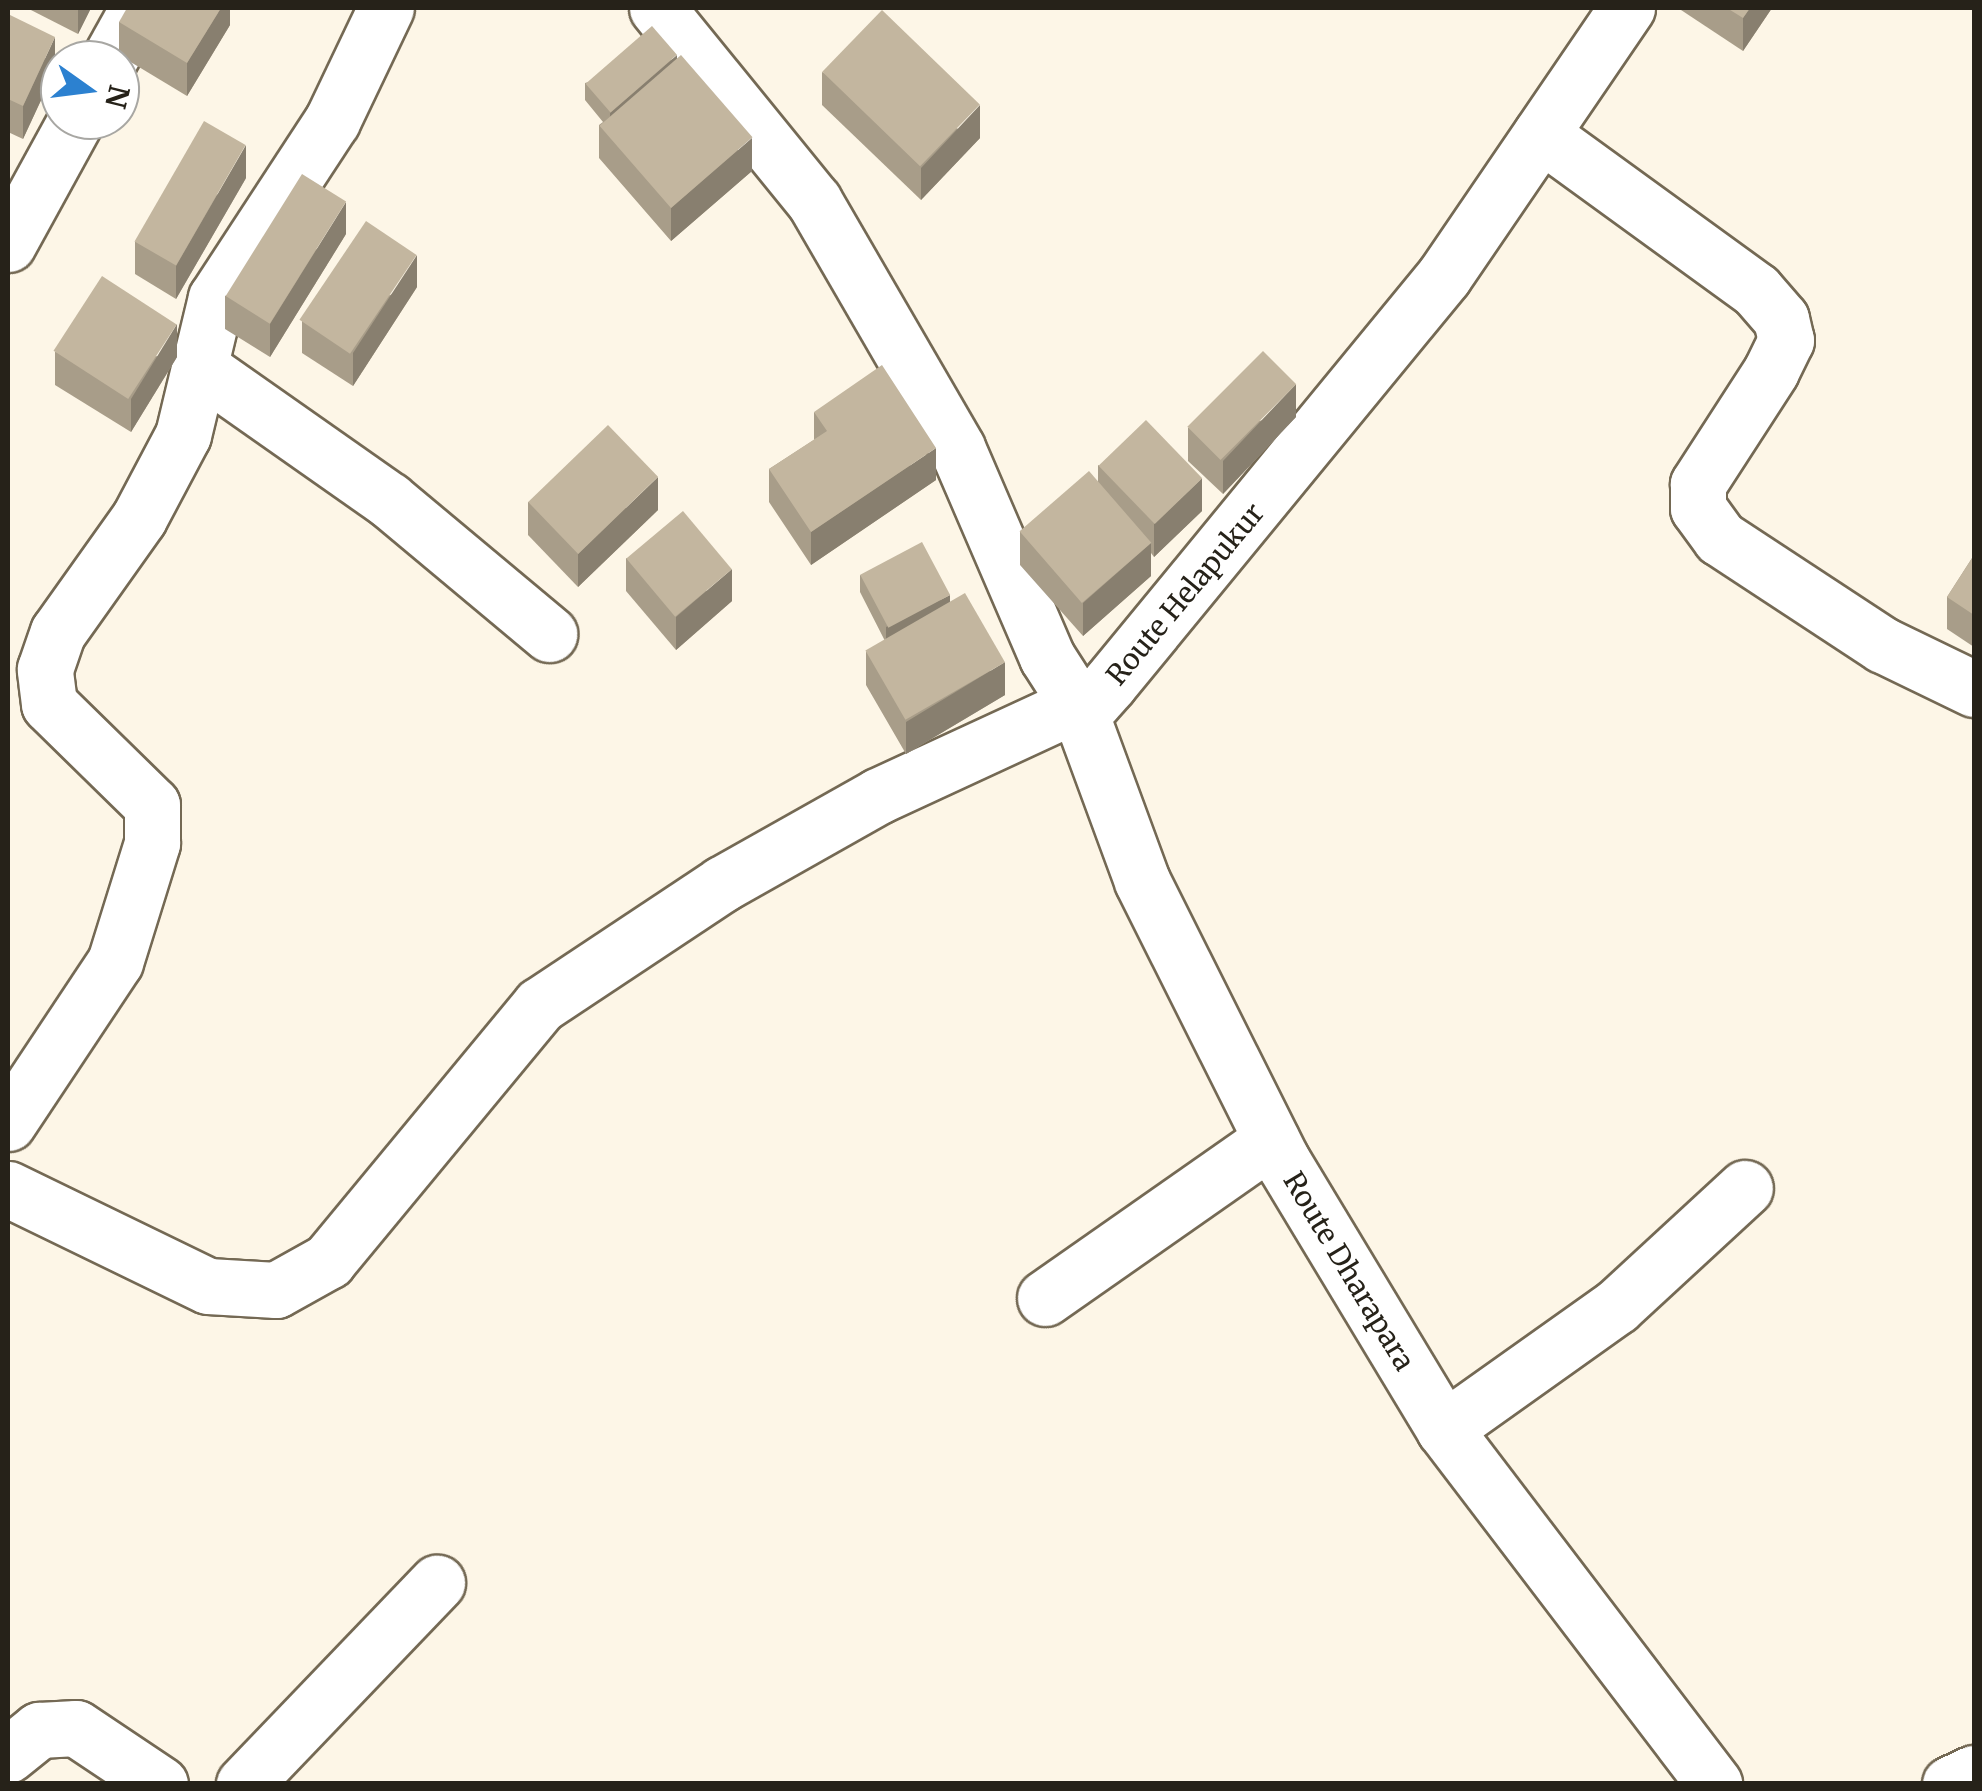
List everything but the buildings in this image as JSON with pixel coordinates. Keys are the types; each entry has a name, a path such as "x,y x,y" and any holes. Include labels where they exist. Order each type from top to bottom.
{"street":[{"path":"120,40 138,8"},
{"path":"8,1123 116,962 152,843 152,805 49,704 44,669 58,632 140,518 174,452 216,298 332,121 386,8"},
{"name":"Route Helapukur","path":"657,8 814,201 957,448 1047,657 1077,704 1094,702 1444,276 1627,8"},
{"path":"1541,134 1756,290 1781,319 1786,340 1771,370 1698,484 1698,508 1720,538 1882,646 1974,689"},
{"path":"8,244 65,140"},
{"path":"200,368 389,500 549,634"},
{"path":"8,1190 208,1286 276,1290 328,1262 540,1005 722,884 860,806 1077,704"},
{"name":"Route Dharapara","path":"1077,704 1142,881 1271,1140 1444,1429 1714,1784"},
{"path":"1045,1298 1271,1140"},
{"path":"1444,1429 1617,1306 1745,1188"},
{"path":"244,1784 438,1583"},
{"path":"8,1755 38,1730 76,1728 160,1784"},
{"path":"1950,1784 1974,1772"}]}
